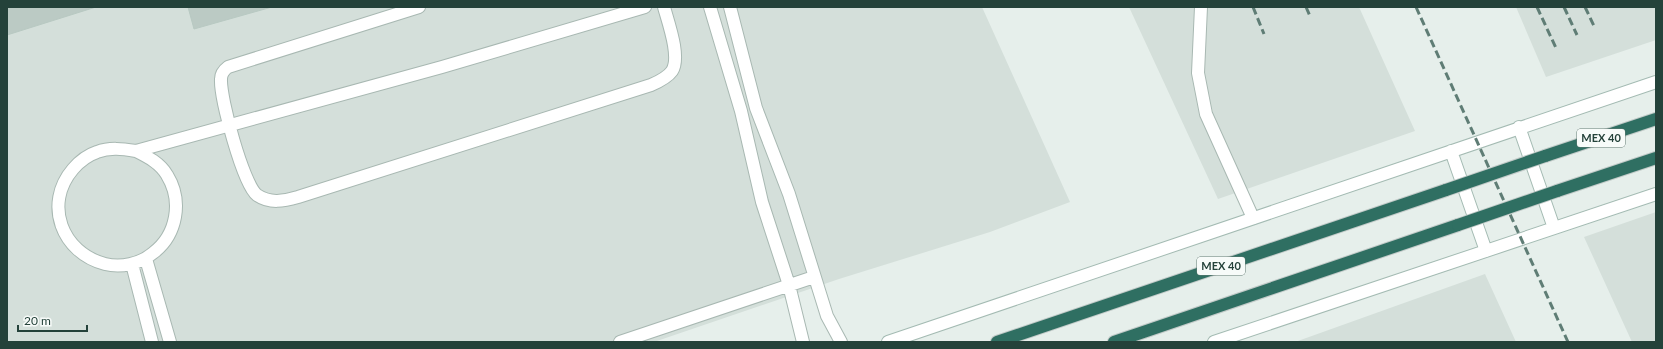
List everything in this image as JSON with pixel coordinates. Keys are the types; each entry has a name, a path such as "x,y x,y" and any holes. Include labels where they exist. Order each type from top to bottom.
{"highway":[{"name":"MEX 40","path":"997,342 1656,119"},
{"path":"1114,342 1656,158"}],"street":[{"path":"419,7 228,67 224,70 220,77 221,90 229,125 242,166 255,194 268,201 298,198 651,85 664,78 672,71 675,62 674,47 664,7"},
{"path":"136,151 442,67 645,7"},
{"path":"710,7 741,111 762,202 789,285 803,342"},
{"path":"730,7 756,108 789,194 827,316 841,342"},
{"path":"1201,7 1198,72 1206,114 1252,218"},
{"path":"888,342 1656,82"},
{"path":"1519,128 1554,228"},
{"path":"116,148 136,151 153,160 167,174 175,192 177,211 172,230 162,247 146,259 132,264 112,266 93,261 76,250 64,234 58,215 59,195 67,177 80,162 97,152 116,148"},
{"path":"1451,151 1486,251"},
{"path":"1214,342 1656,194"},
{"path":"146,259 170,342"},
{"path":"132,264 152,342"},
{"path":"620,342 814,277"}],"shaded area":[{"path":"7,7 982,7 1070,202 990,232 839,279 654,342 7,342"},
{"path":"1129,7 1359,7 1415,131 1218,199"},
{"path":"1516,7 1656,7 1656,40 1546,77"},
{"path":"1656,212 1656,342 1632,342 1584,237"},
{"path":"1485,274 1516,342 1295,342"}],"building":[{"path":"7,7 96,7 7,35"},
{"path":"188,7 272,7 194,29"}],"railway":[{"path":"1253,7 1264,34"},
{"path":"1306,7 1310,16"},
{"path":"1416,7 1568,342"},
{"path":"1537,7 1556,48"},
{"path":"1564,7 1577,35"},
{"path":"1585,7 1594,26"}]}
